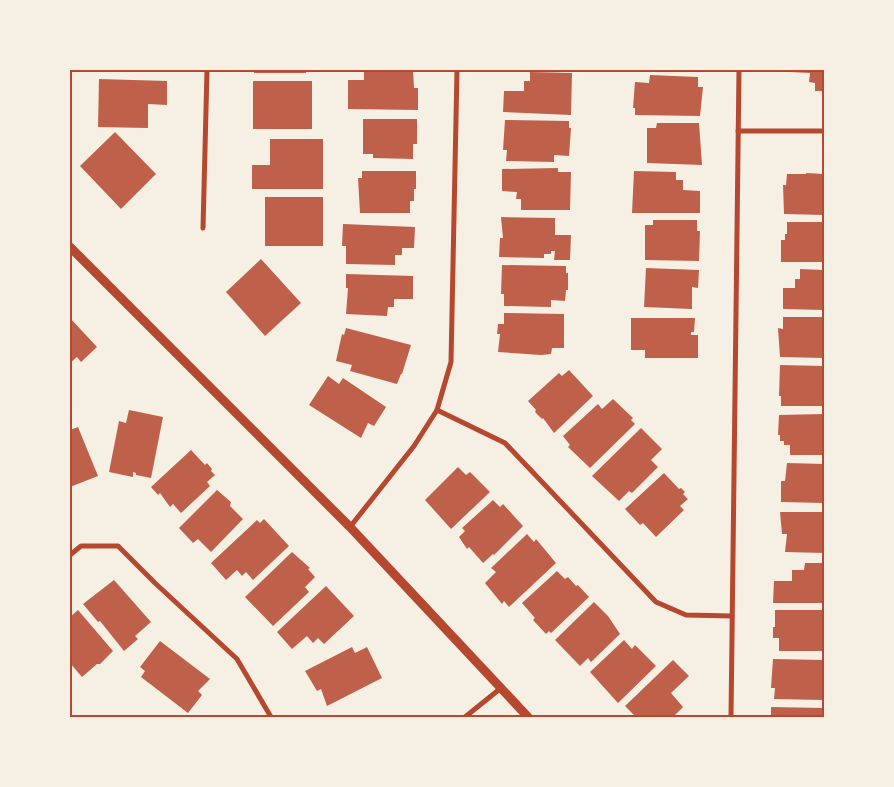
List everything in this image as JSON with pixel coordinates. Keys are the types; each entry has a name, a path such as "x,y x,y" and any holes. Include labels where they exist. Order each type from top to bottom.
{"street":[{"path":"203,228 207,70"},
{"path":"350,527 414,446 437,410 451,362 457,70"},
{"path":"731,717 739,70"},
{"path":"738,131 824,131"},
{"path":"70,247 350,527 528,717"},
{"path":"437,410 505,443 656,602 686,615 732,616"},
{"path":"70,555 80,546 118,546 155,584 237,659 270,717"},
{"path":"465,717 501,688"}],"building":[{"path":"254,70 306,70 306,73 254,73"},
{"path":"364,70 413,70 414,88 418,88 418,110 348,109 348,80 364,80"},
{"path":"790,70 824,70 824,91 815,91 815,83 809,82 810,73 790,72"},
{"path":"530,72 572,73 571,115 503,112 504,91 524,91 524,81 530,81"},
{"path":"650,75 698,77 698,87 703,87 700,116 635,115 635,108 633,108 635,82 649,83"},
{"path":"99,79 167,81 167,105 148,104 148,128 98,127"},
{"path":"253,81 312,81 312,129 253,129"},
{"path":"363,119 417,119 417,144 413,144 413,159 373,158 373,154 363,154"},
{"path":"505,120 569,121 569,128 571,128 569,156 554,155 554,162 506,161 507,150 503,150"},
{"path":"657,123 699,123 702,165 647,163 647,128 656,128"},
{"path":"115,132 156,174 121,209 80,166"},
{"path":"270,139 323,139 323,189 252,189 252,165 270,165"},
{"path":"558,168 558,172 571,172 570,210 521,210 521,199 516,199 517,192 502,191 502,169"},
{"path":"362,171 416,171 416,189 414,189 414,201 410,201 410,213 360,213 358,178 362,178"},
{"path":"634,171 676,172 676,180 683,180 683,190 700,191 700,213 632,213"},
{"path":"787,174 824,174 824,215 784,214 783,185 786,185"},
{"path":"265,197 323,197 323,246 265,246"},
{"path":"501,217 555,218 555,235 571,235 570,260 554,260 555,251 551,251 551,254 544,254 544,258 499,257 500,238 503,238"},
{"path":"653,220 697,220 697,231 700,231 699,261 645,260 645,225 653,225"},
{"path":"787,222 824,222 824,262 781,262 781,240 785,240 785,234 787,234"},
{"path":"343,224 415,227 414,248 402,248 402,255 395,255 395,265 346,264 346,246 342,246"},
{"path":"261,259 301,303 265,336 226,292"},
{"path":"502,265 566,266 568,290 566,290 565,301 551,300 551,307 504,306 504,294 501,294"},
{"path":"646,268 699,270 698,288 692,287 692,309 644,307"},
{"path":"800,269 824,270 824,310 783,309 783,288 795,288 795,279 800,279"},
{"path":"346,274 413,276 413,299 394,299 394,307 388,307 387,316 346,314 348,288 346,288"},
{"path":"504,313 564,314 564,348 552,348 551,354 541,355 498,352 500,334 497,334 498,324 504,324"},
{"path":"783,317 824,317 824,358 780,357 778,328 783,329"},
{"path":"70,318 97,347 81,362 77,357 70,363"},
{"path":"631,318 695,318 694,332 691,332 691,335 698,335 698,358 645,358 645,350 631,350"},
{"path":"346,328 411,345 397,384 350,371 352,365 336,361 342,334 344,335"},
{"path":"780,365 824,366 824,402 822,401 822,406 781,406 781,396 779,396"},
{"path":"569,370 593,396 554,433 543,418 535,412 536,410 528,401 559,373 562,376"},
{"path":"328,376 339,384 343,378 386,407 374,426 368,423 361,438 309,405"},
{"path":"613,399 633,418 631,420 635,424 590,468 568,447 570,445 563,436 598,404 602,409"},
{"path":"129,410 163,417 151,478 136,475 133,472 133,477 109,472 119,421 126,423"},
{"path":"824,414 824,455 790,455 790,445 784,445 784,441 780,441 780,435 778,435 779,415"},
{"path":"78,427 98,476 70,487 70,430"},
{"path":"641,428 662,449 651,460 658,467 632,493 629,491 619,501 592,476"},
{"path":"191,450 205,465 207,463 215,475 207,482 210,486 181,513 173,504 170,507 160,493 158,495 151,487"},
{"path":"787,463 824,464 824,503 781,502 781,481 785,481"},
{"path":"458,467 466,475 470,472 490,492 451,529 425,500"},
{"path":"664,473 679,489 681,488 685,492 683,494 688,499 680,506 684,510 656,537 643,523 640,525 625,509"},
{"path":"217,490 231,502 230,506 243,519 211,552 198,539 193,543 179,528"},
{"path":"493,500 500,507 503,504 523,526 494,555 483,563 469,547 467,549 459,537 465,531 462,528"},
{"path":"780,512 824,512 824,553 785,552 787,534 782,534"},
{"path":"264,519 289,546 253,580 246,572 242,576 237,570 226,580 211,563 257,520 260,523"},
{"path":"527,534 534,542 536,539 556,563 509,607 504,601 502,604 485,583 496,572 491,568"},
{"path":"292,552 310,568 308,569 315,577 305,587 309,592 273,626 245,597"},
{"path":"805,563 824,563 824,603 773,603 774,581 792,581 792,570 804,570"},
{"path":"557,571 565,579 568,577 576,586 578,585 589,597 551,633 549,631 546,634 533,620 535,618 522,603"},
{"path":"114,580 151,622 135,636 138,639 124,651 100,621 98,622 83,604"},
{"path":"326,586 354,616 324,644 318,638 313,643 307,636 292,649 277,632"},
{"path":"594,602 608,616 620,634 591,662 588,658 580,666 555,640"},
{"path":"78,610 113,651 100,664 97,664 82,677 70,663 70,617"},
{"path":"775,610 824,610 824,651 779,651 779,638 773,638"},
{"path":"624,640 632,649 635,645 656,666 618,703 590,672"},
{"path":"160,641 210,679 198,691 202,695 188,713 141,677 145,671 140,667"},
{"path":"352,647 355,653 367,647 382,678 327,706 321,689 317,691 305,671"},
{"path":"773,659 824,660 823,700 774,699 775,688 771,688"},
{"path":"673,660 689,676 671,693 683,707 673,717 636,717 625,706"},
{"path":"771,707 824,708 824,717 771,717"}]}
